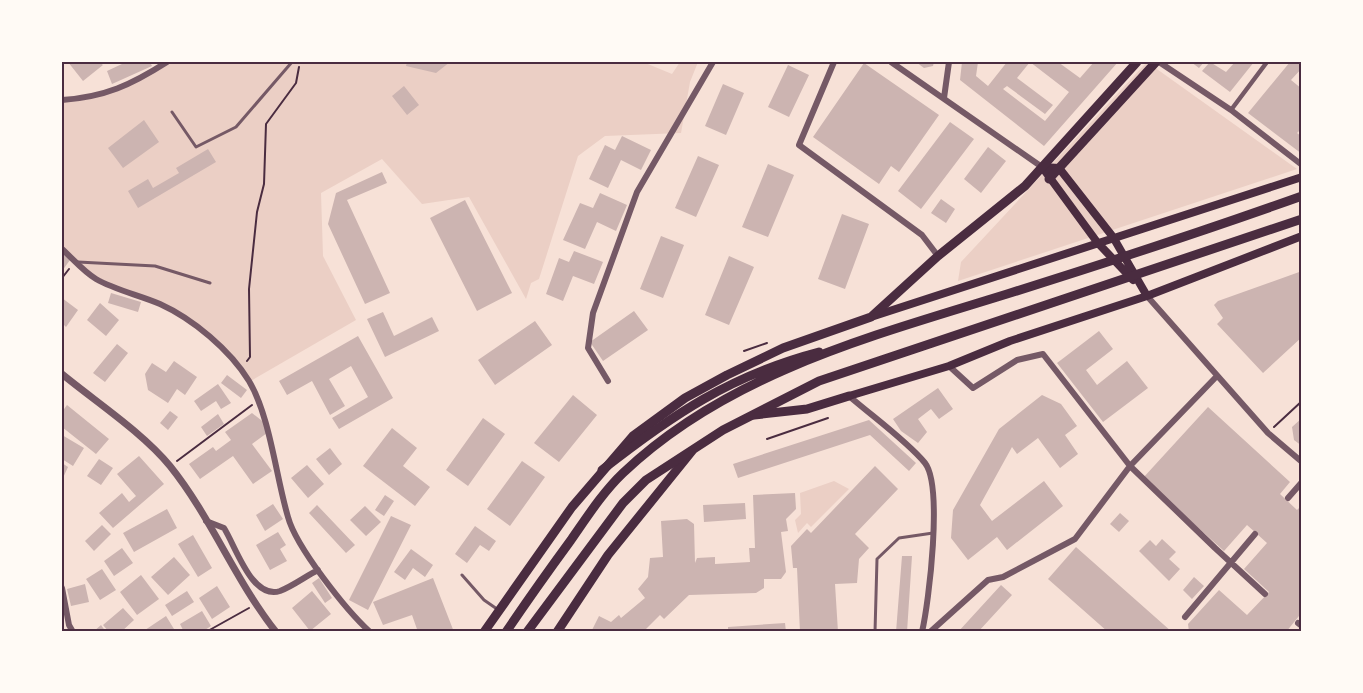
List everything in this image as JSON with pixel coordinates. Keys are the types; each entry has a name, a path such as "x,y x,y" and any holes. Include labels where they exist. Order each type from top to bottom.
{"main road":[{"path":"871,317 938,256 1024,186 1137,62"},
{"path":"1049,178 1158,62"},
{"path":"1042,167 1059,168 1113,237 1147,296"},
{"path":"1042,167 1098,242 1147,296"},
{"path":"484,632 572,507 602,470 633,436 693,393 783,348 1113,237 1302,177"},
{"path":"506,632 594,508 622,474 657,443 702,411 757,381 868,339 1215,227 1302,196"},
{"path":"528,632 623,503 646,480 697,445 819,381 1302,219"},
{"path":"752,416 807,409 949,366 1020,337 1147,296 1302,236"},
{"path":"602,470 662,423 703,398 785,361 868,339"},
{"path":"560,631 608,555 697,445"}],"street":[{"path":"62,100 93,98 131,84 167,62"},
{"path":"609,381 588,348 593,313 636,192 713,62"},
{"path":"832,62 799,145 922,234 938,256"},
{"path":"891,62 1042,167"},
{"path":"944,98 949,62"},
{"path":"1158,62 1231,110 1302,165"},
{"path":"1231,110 1267,62"},
{"path":"62,249 96,279 162,305 196,327 221,348 249,382 266,424 288,520 318,570 345,606 370,632"},
{"path":"1147,296 1216,377 1268,433 1302,462"},
{"path":"949,366 973,388 1017,360 1043,354 1130,466 1265,594"},
{"path":"62,374 170,466 206,521 254,605 276,632"},
{"path":"930,632 988,580 1003,578 1075,539 1130,466 1216,377"},
{"path":"849,396 927,465 935,509 927,611 922,632"},
{"path":"1287,498 1302,482"},
{"path":"206,521 224,528 252,582 268,592 279,591 318,570"},
{"path":"1185,616 1255,534"},
{"path":"62,588 69,625 73,632"}],"lane":[{"path":"172,112 196,147 236,127 292,62"},
{"path":"76,262 155,266 210,283"},
{"path":"875,632 877,559 898,538 933,533"},
{"path":"462,575 484,600 498,610"}],"path":[{"path":"239,370 250,357 249,289 257,212 264,184 266,124 296,83 299,62"},
{"path":"62,278 76,262"},
{"path":"744,351 771,341"},
{"path":"170,466 256,402"},
{"path":"1268,433 1302,402"},
{"path":"767,439 828,418"},
{"path":"206,632 254,605"}],"shaded area":[{"path":"167,62 643,62 672,74 680,62 698,62 690,82 681,133 605,136 578,156 539,279 531,283 526,299 469,197 422,204 382,159 321,193 323,256 356,320 249,382 221,348 196,327 162,305 96,279 62,249 62,100 93,98"},
{"path":"1147,62 1297,169 958,281 961,262"},
{"path":"834,481 849,489 811,527 807,523 798,533 795,520 801,514 800,493"}],"building":[{"path":"68,62 99,62 103,65 83,81"},
{"path":"121,62 150,62 152,66 112,84 107,71 122,64"},
{"path":"407,62 450,62 436,73 406,66"},
{"path":"916,62 934,62 933,66 924,68"},
{"path":"962,62 978,62 976,76 988,86 1007,62 1030,62 1058,62 1080,78 1094,62 1118,62 1044,146 960,80","holes":["1030,62 1069,92 1045,121 1003,89 1007,86 1045,114 1053,105 1017,78"]},
{"path":"1191,62 1204,62 1199,68"},
{"path":"1210,62 1226,72 1235,62 1254,62 1230,92 1202,71"},
{"path":"1290,62 1302,62 1302,68 1291,80 1302,89 1302,128 1297,133 1302,137 1302,154 1248,113"},
{"path":"864,63 939,115 899,172 891,166 879,184 813,137"},
{"path":"788,65 809,75 789,117 768,107"},
{"path":"723,84 744,93 726,135 705,126"},
{"path":"404,86 419,105 407,115 392,96"},
{"path":"144,120 159,142 123,168 108,148"},
{"path":"950,122 974,139 921,209 898,191"},
{"path":"622,136 651,150 641,170 621,160 608,188 589,179 605,145 615,150"},
{"path":"988,147 1006,161 981,193 964,179"},
{"path":"208,149 216,162 138,208 128,191 148,179 153,188 179,173 176,168"},
{"path":"698,156 719,165 696,217 675,208"},
{"path":"768,164 794,175 768,237 742,227"},
{"path":"382,172 387,183 347,200 390,293 365,304 328,224 336,193"},
{"path":"600,193 627,205 616,231 597,222 585,249 563,240 580,203 593,208"},
{"path":"941,199 955,209 946,223 931,213"},
{"path":"465,200 512,293 477,311 430,218"},
{"path":"842,214 869,224 845,289 818,279"},
{"path":"661,236 684,245 663,298 640,289"},
{"path":"574,251 603,262 594,284 573,276 563,301 546,294 559,258 569,262"},
{"path":"62,253 70,260 62,271"},
{"path":"729,256 754,267 729,325 705,315"},
{"path":"1302,271 1302,337 1263,373 1217,324 1223,318 1214,305 1218,301"},
{"path":"111,293 141,302 138,312 108,303"},
{"path":"62,298 78,310 66,327 62,323"},
{"path":"100,303 119,320 106,336 87,320"},
{"path":"634,311 648,330 603,361 590,342"},
{"path":"383,312 394,336 432,317 439,331 385,357 367,319"},
{"path":"535,321 552,345 495,385 478,360"},
{"path":"1099,331 1113,349 1086,370 1097,385 1127,361 1148,388 1103,422 1057,363"},
{"path":"358,336 393,398 339,429 332,418 368,397 351,366 329,379 345,406 330,415 312,381 287,395 279,381"},
{"path":"117,344 128,353 105,382 93,373"},
{"path":"174,361 197,377 185,395 177,389 168,403 148,390 145,374 152,363 166,372"},
{"path":"227,375 247,390 241,398 221,383"},
{"path":"218,384 231,403 221,409 216,401 201,411 194,401"},
{"path":"938,388 953,409 939,419 931,409 918,419 927,432 918,443 901,431 893,419"},
{"path":"573,395 597,415 559,462 534,443"},
{"path":"1042,395 1061,404 1077,426 1065,435 1078,454 1060,468 1038,438 1017,454 1012,447 980,505 992,521 1044,481 1063,506 1007,550 997,537 968,560 951,538 953,510 999,429"},
{"path":"67,405 109,439 96,454 62,427 62,412"},
{"path":"1208,407 1290,482 1280,494 1297,510 1302,505 1302,619 1299,616 1286,632 1189,632 1188,624 1219,590 1247,615 1269,592 1244,569 1267,543 1247,525 1224,551 1143,478"},
{"path":"170,411 178,417 168,430 160,423"},
{"path":"252,413 266,424 267,433 252,444 272,471 253,484 233,456 200,479 189,464 213,447 216,451 231,440 225,432"},
{"path":"218,414 224,424 207,436 201,427"},
{"path":"483,418 505,434 468,486 446,470"},
{"path":"1302,418 1302,446 1294,440 1292,427"},
{"path":"869,420 916,463 909,471 870,435 738,478 733,464"},
{"path":"392,428 417,448 403,466 430,487 415,506 363,466"},
{"path":"62,435 84,448 73,466 62,459"},
{"path":"330,448 342,464 329,475 316,459"},
{"path":"139,456 164,484 113,528 99,513 122,493 129,502 136,496 117,474"},
{"path":"99,459 113,468 101,485 87,476"},
{"path":"522,461 545,477 510,526 487,509"},
{"path":"62,463 68,467 62,480"},
{"path":"307,465 324,484 308,498 291,478"},
{"path":"875,466 898,489 855,534 869,548 859,559 857,583 835,584 838,632 800,632 797,568 793,568 791,546 807,529 811,533"},
{"path":"795,493 796,509 786,519 788,531 781,532 786,572 781,579 764,579 764,588 756,593 689,595 664,619 660,615 643,632 592,630 599,616 611,622 619,615 621,618 645,598 638,589 648,577 650,558 663,557 661,521 687,519 694,524 695,563 697,558 715,557 715,564 750,562 749,548 755,548 753,495"},
{"path":"385,495 394,501 384,516 375,510"},
{"path":"745,503 746,519 704,522 703,505"},
{"path":"273,504 283,519 265,531 256,515"},
{"path":"317,505 355,545 346,553 309,513"},
{"path":"365,506 381,522 366,536 350,520"},
{"path":"167,509 177,528 134,552 123,533"},
{"path":"1120,513 1129,521 1119,532 1110,524"},
{"path":"391,516 411,525 368,610 349,600"},
{"path":"102,525 111,534 94,551 85,541"},
{"path":"475,526 496,541 489,551 480,545 467,563 455,554"},
{"path":"278,532 286,545 280,549 287,561 270,570 256,545"},
{"path":"193,535 212,568 198,577 178,544"},
{"path":"1162,539 1176,552 1169,559 1180,569 1169,581 1139,551 1150,540 1156,546"},
{"path":"1076,547 1172,632 1108,632 1048,579"},
{"path":"122,548 133,563 114,576 104,561"},
{"path":"411,549 433,565 425,577 413,568 405,580 394,572"},
{"path":"902,556 912,556 907,632 896,632"},
{"path":"174,557 190,575 168,595 151,577"},
{"path":"102,569 116,590 100,600 86,579"},
{"path":"141,575 159,599 137,615 120,592"},
{"path":"1194,577 1204,586 1192,599 1183,590"},
{"path":"319,578 332,598 325,603 312,583"},
{"path":"433,578 454,632 418,632 412,615 383,625 373,602"},
{"path":"85,584 89,602 71,606 67,589"},
{"path":"1001,585 1012,595 978,632 958,632"},
{"path":"217,586 230,607 212,619 199,598"},
{"path":"187,591 194,602 172,616 165,605"},
{"path":"312,591 331,614 310,631 292,608"},
{"path":"123,608 134,620 121,632 109,632 103,625"},
{"path":"202,611 211,626 202,632 184,632 180,624"},
{"path":"166,616 174,629 170,632 146,632 145,630"},
{"path":"785,623 786,632 728,632 728,627"},
{"path":"101,625 106,632 93,632"}]}
